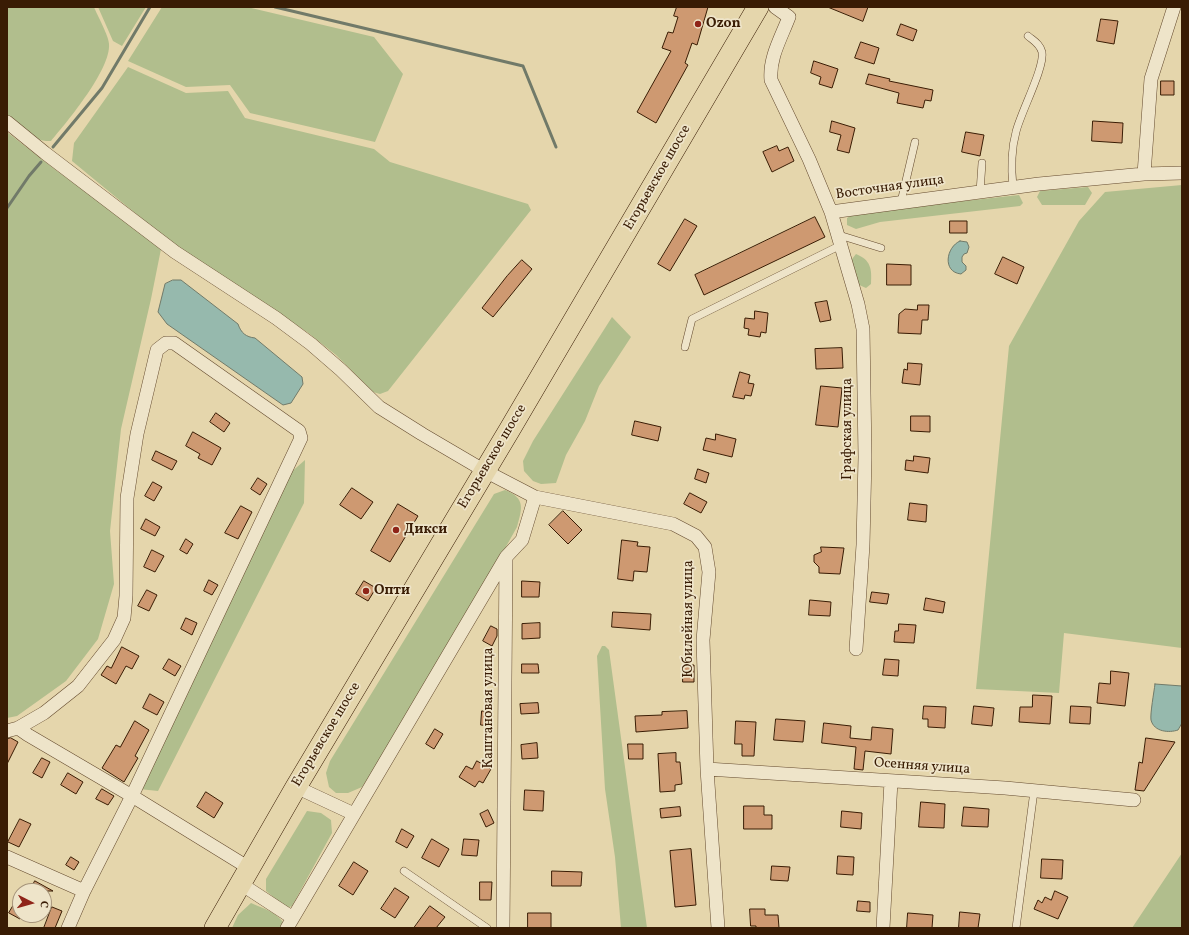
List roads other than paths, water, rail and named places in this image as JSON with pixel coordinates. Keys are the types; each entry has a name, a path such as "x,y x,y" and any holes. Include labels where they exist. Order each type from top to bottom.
{"main road":[{"name":"Егорьевское шоссе","path":"215,928 296,786 485,470 758,7"}],"street":[{"name":"Восточная улица","path":"775,7 792,12 774,54 770,69 771,80 809,159 831,212 1013,187 1144,174 1182,174"},
{"path":"1144,174 1151,79 1174,7"},
{"name":"Юбилейная улица","path":"7,122 45,153 175,252 276,318 311,344 341,370 379,407 485,470 535,497 673,524 696,536 705,547 708,572 703,640 707,769 718,928"},
{"name":"Графская улица","path":"831,212 858,304 863,329 865,472 863,545 856,649"},
{"path":"13,729 44,713 78,686 114,640 124,618 126,596 127,498 137,434 157,350 166,343 174,343 298,431 301,438 132,796 84,891 68,928"},
{"path":"13,729 28,735 132,796 245,876 290,923 506,557 522,540 535,497"},
{"name":"Каштановая улица","path":"503,928 506,557"},
{"name":"Осенняя улица","path":"707,769 1034,791 1134,800"},
{"path":"883,928 891,781"},
{"path":"296,786 354,814"},
{"path":"7,857 84,891"}],"lane":[{"path":"1013,187 1011,166 1012,147 1016,130 1041,65 1042,52 1038,44 1028,36"},
{"path":"901,202 915,142"},
{"path":"980,192 982,162"},
{"path":"685,346 692,319 840,240 880,248"},
{"path":"1016,928 1034,791"},
{"path":"404,871 487,928"}],"water":[{"path":"960,241 967,242 969,247 967,253 962,257 962,262 966,266 966,270 961,274 951,269 948,259 952,248"},
{"path":"173,280 181,280 238,324 244,334 255,338 302,377 303,384 291,403 283,405 167,324 158,312 165,284"},
{"path":"1155,684 1182,686 1182,723 1178,730 1162,731 1155,727 1151,720"}],"waterway":[{"path":"53,147 102,88 150,7"},
{"path":"275,7 523,66 556,147"},
{"path":"7,208 29,176 41,162"}],"place":[{"name":"Ozon","path":"698,24"},
{"name":"Дикси","path":"396,530"},
{"name":"Опти","path":"366,591"}]}
